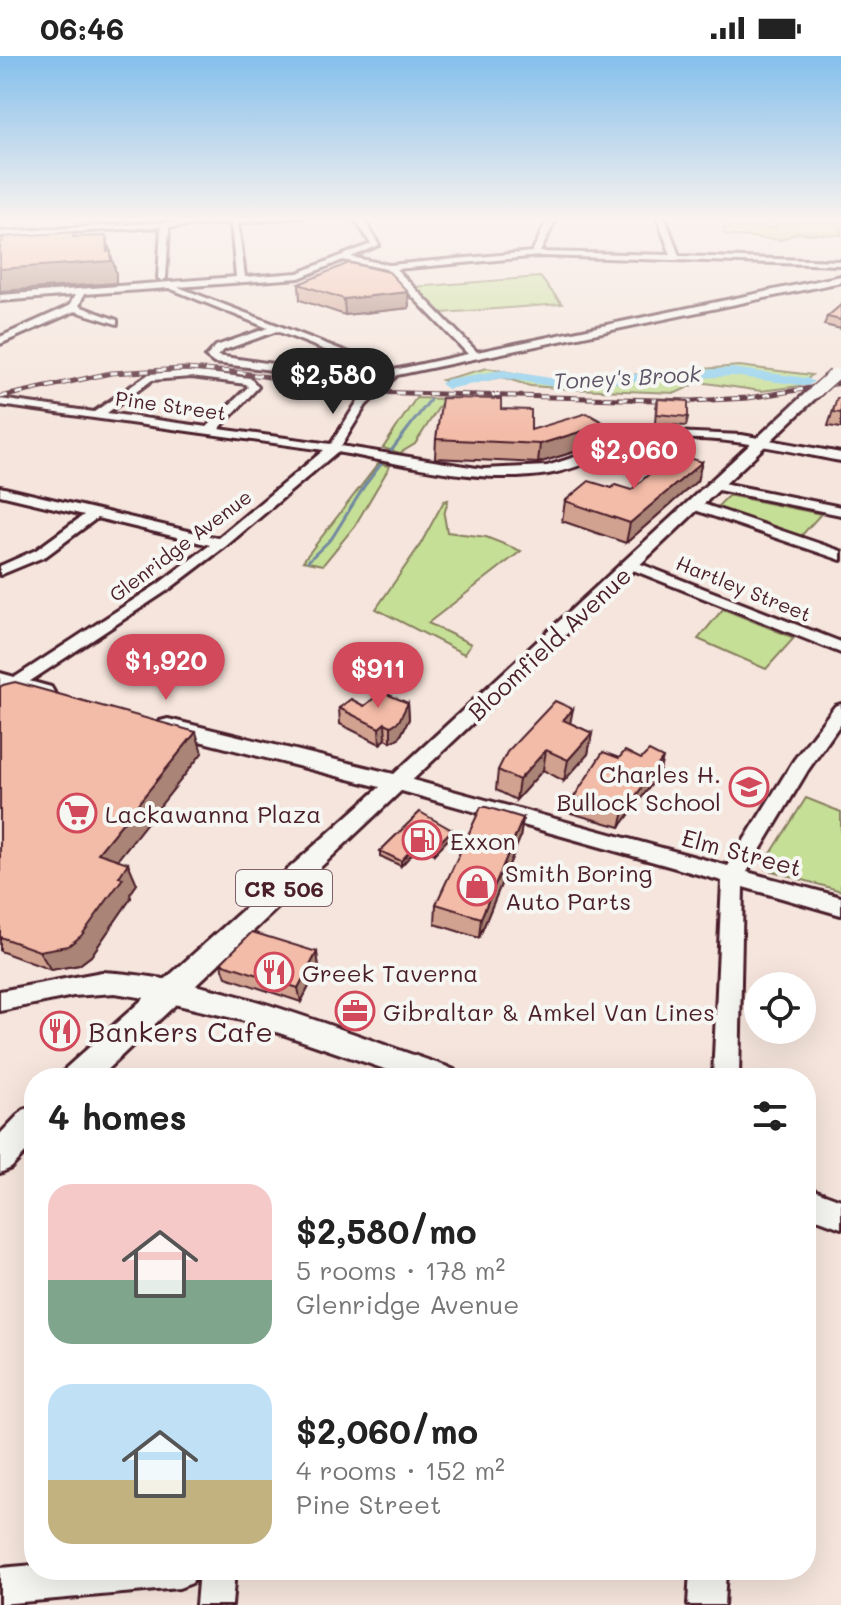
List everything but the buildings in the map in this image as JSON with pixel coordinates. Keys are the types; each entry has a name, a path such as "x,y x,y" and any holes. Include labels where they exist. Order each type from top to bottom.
{"main road":[{"name":"Bloomfield Avenue","path":"88,1068 697,506 760,442 837,372"},
{"path":"6,686 64,698"},
{"path":"151,722 398,783"},
{"path":"0,1157 24,1132"}],"street":[{"path":"0,298 128,289"},
{"path":"179,289 393,373 791,289"},
{"path":"411,289 473,354"},
{"path":"0,341 74,307 80,293"},
{"path":"74,307 114,322"},
{"path":"277,328 220,348 211,357 218,361 281,369 301,367 341,352"},
{"name":"Glenridge Avenue","path":"6,686 163,587 221,543 334,448 362,403 393,373"},
{"path":"97,415 140,381 161,375 217,376 250,381 253,387 210,431"},
{"name":"Pine Street","path":"0,402 334,448 474,473 511,473 563,466 658,437 706,436 841,457"},
{"path":"718,486 841,511"},
{"path":"0,491 221,543"},
{"path":"697,506 841,556"},
{"path":"0,571 41,553 95,513"},
{"name":"Hartley Street","path":"633,565 841,648"},
{"path":"726,1068 733,877 801,765 841,710"},
{"name":"Elm Street","path":"398,783 841,906"},
{"path":"0,1001 92,983 114,982 201,996 415,1068"},
{"path":"816,1205 841,1214"},
{"path":"0,1586 67,1580"},
{"path":"214,1605 216,1580"},
{"path":"706,1605 707,1580"}],"green space":[{"path":"416,289 550,289 562,304 442,313"},
{"path":"739,366 812,375 800,386 761,391 699,382 676,393 530,386 502,377 453,386 442,380 487,368 556,381"},
{"path":"416,398 444,399 415,444 400,453 383,448"},
{"path":"378,464 390,466 354,527 323,565 303,561"},
{"path":"728,496 821,514 801,536 716,508"},
{"path":"448,500 444,515 447,532 486,537 521,551 428,623 471,644 464,654 376,609 420,545 444,501"},
{"path":"723,609 794,638 766,669 698,639"},
{"path":"806,798 841,812 841,891 765,869 765,863"}],"waterway":[{"name":"Toney's Brook","path":"448,384 502,374 556,383 732,372 807,382"},
{"name":"Toney's Brook","path":"308,561 332,538 365,485 430,400"}],"railway":[{"path":"0,397 111,373 184,369 235,372 372,392 691,401 748,398 841,383"}],"place":[{"name":"Charles H. Bullock School","path":"749,787"},
{"name":"Lackawanna Plaza","path":"77,813"},
{"name":"Exxon","path":"422,840"},
{"name":"Smith Boring Auto Parts","path":"477,886"},
{"name":"Greek Taverna","path":"274,972"},
{"name":"Gibraltar & Amkel Van Lines","path":"355,1011"},
{"name":"Bankers Cafe","path":"60,1031"}]}
